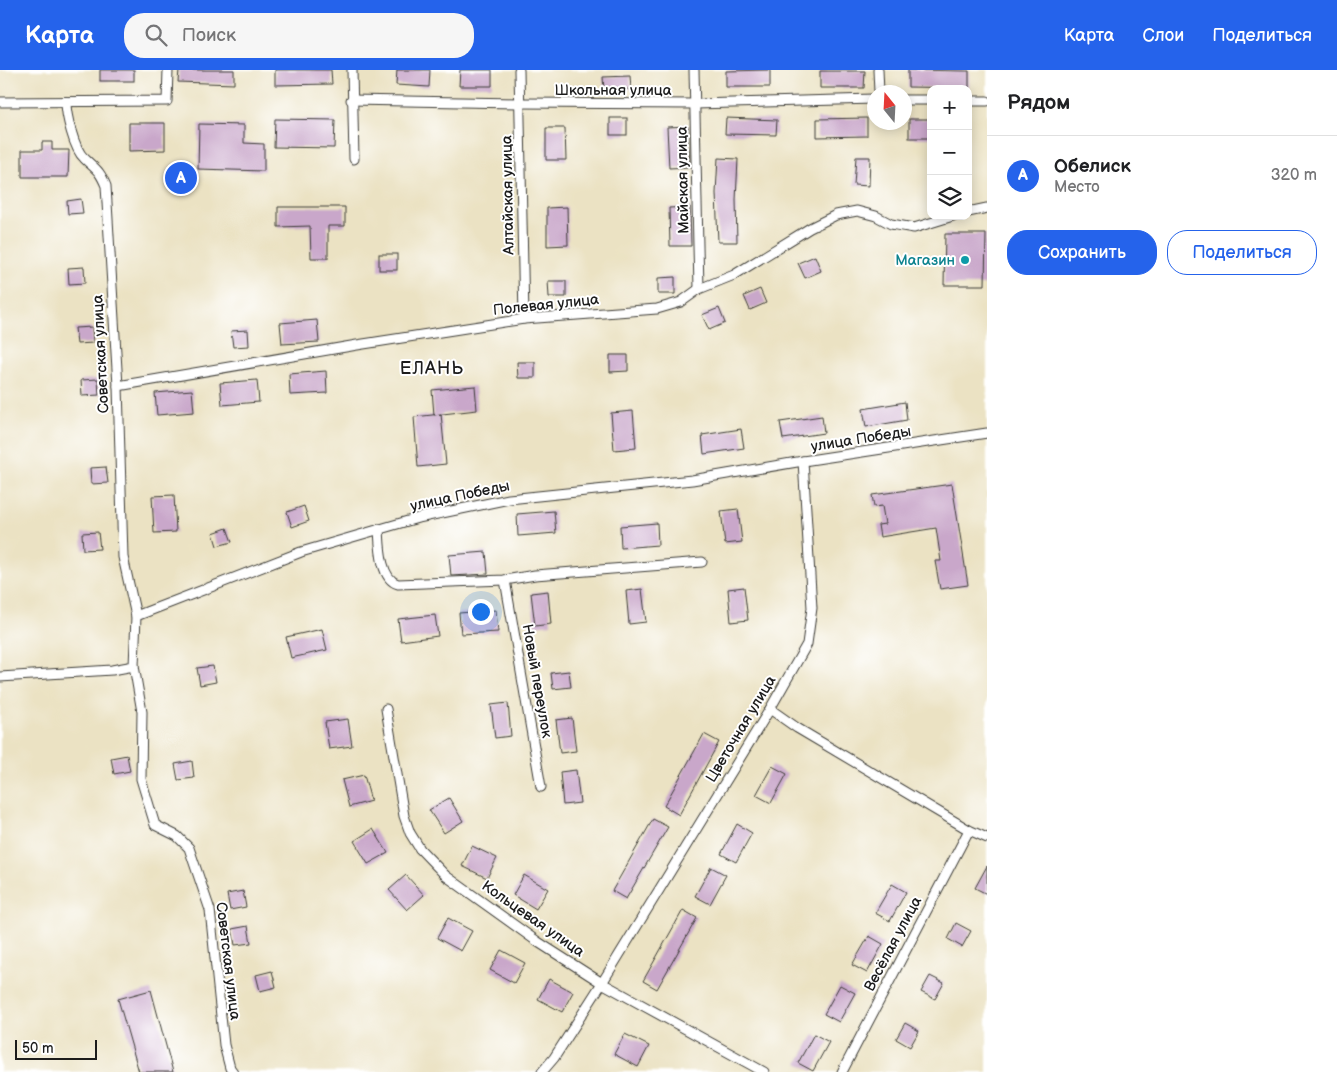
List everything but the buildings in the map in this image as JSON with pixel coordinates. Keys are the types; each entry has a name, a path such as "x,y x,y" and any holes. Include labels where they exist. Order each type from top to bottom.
{"street":[{"path":"0,102 167,100 168,70"},
{"path":"352,70 351,100 354,160"},
{"name":"Алтайская улица","path":"519,70 524,319"},
{"name":"Майская улица","path":"694,70 699,289"},
{"path":"878,70 879,85"},
{"name":"Школьная улица","path":"351,100 695,104 867,99"},
{"path":"912,100 927,100"},
{"path":"972,101 987,101"},
{"name":"Советская улица","path":"66,102 66,112 73,138 82,157 100,172 106,186 118,386 124,557 136,616"},
{"path":"972,211 987,208"},
{"name":"Полевая улица","path":"118,386 357,345 524,319 657,309 681,302 699,289 734,275 810,228 836,215 857,211 876,216 891,224 914,228 940,220"},
{"name":"улица Победы","path":"136,616 301,552 418,518 509,499 681,482 987,433"},
{"name":"Цветочная улица","path":"542,1072 554,1058 602,984 770,709 806,644 812,608 803,461"},
{"path":"379,529 381,558 386,572 393,583 398,584 505,580 535,575 702,562"},
{"name":"Новый переулок","path":"505,580 541,788"},
{"path":"0,677 112,670 134,666 136,616"},
{"name":"Советская улица","path":"134,666 142,712 141,779 155,825 177,836 189,848 210,910 224,1045 230,1068 233,1072"},
{"path":"770,709 797,728 969,830 987,838"},
{"name":"Кольцевая улица","path":"386,710 404,816 410,833 420,849 446,876 538,942 602,984 764,1072"},
{"name":"Весёлая улица","path":"842,1072 969,830"}],"place":[{"name":"Обелиск","path":"181,178"},
{"name":"Магазин","path":"965,260"}],"district":[{"name":"ЕЛАНЬ","path":"432,368"}]}
